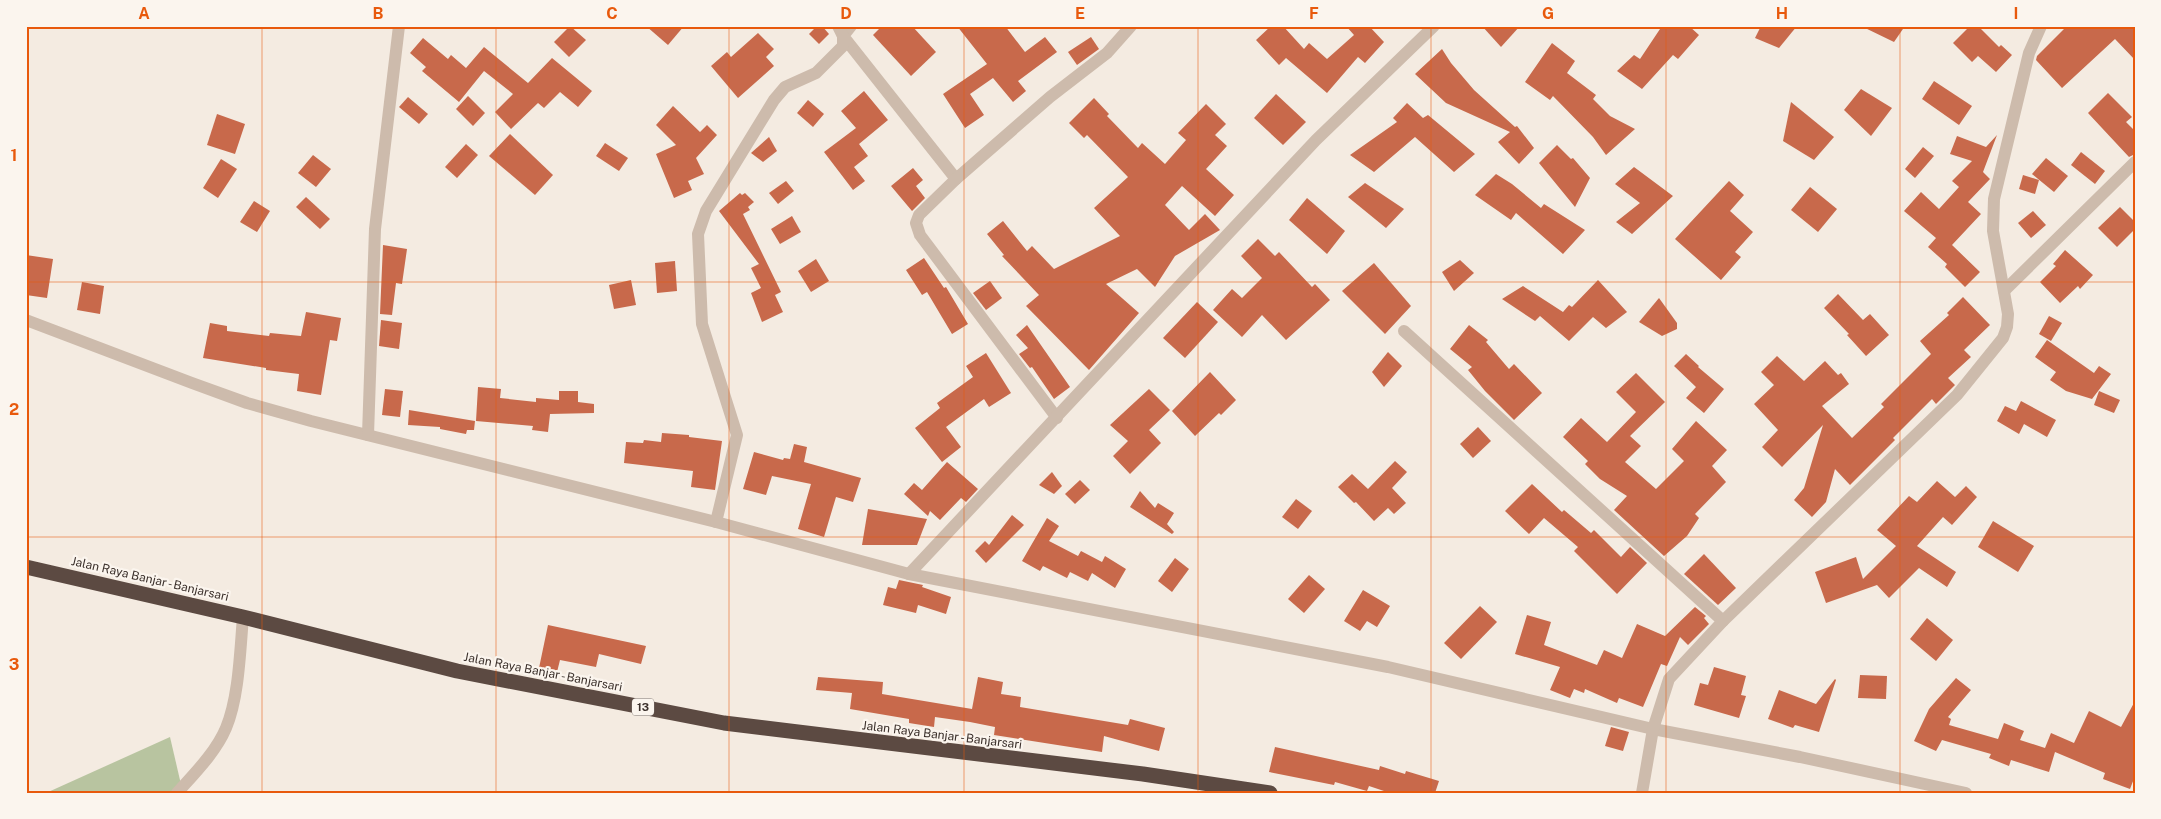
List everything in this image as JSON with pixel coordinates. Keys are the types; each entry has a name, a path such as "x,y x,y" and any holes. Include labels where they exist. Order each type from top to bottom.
{"highway":[{"name":"Jalan Raya Banjar - Banjarsari","path":"26,567 243,617 457,671 724,723 1133,773 1270,793"}],"street":[{"path":"368,435 375,229 399,26"},
{"path":"1056,418 917,229 916,222 920,215 956,180 1050,97 1107,53 1131,26"},
{"path":"909,574 1186,276 1316,140 1434,26"},
{"path":"1642,793 1653,729 1669,679 1723,621 1957,395 2003,338 2007,327 2008,314 1993,230 1994,199 2029,53 2041,26"},
{"path":"716,522 737,435 702,324 698,234 706,212 774,100 785,87 816,73 835,56 843,46 844,29"},
{"path":"844,29 956,180"},
{"path":"2004,291 2135,162"},
{"path":"26,320 248,403 716,522 909,574 1388,667 1653,729 1800,757 1966,793"},
{"path":"1404,331 1723,621"},
{"path":"177,793 214,748 226,728 238,680 243,617"}],"green space":[{"path":"170,737 183,793 46,793"}],"building":[{"path":"570,26 586,40 569,57 554,42"},
{"path":"646,26 684,26 668,45"},
{"path":"817,26 822,26 829,34 819,44 809,34"},
{"path":"882,26 912,26 936,52 911,76 873,35"},
{"path":"957,26 1005,26 1025,52 1045,37 1057,52 1018,81 1026,91 1013,102 993,78 970,94 984,115 965,128 943,94 987,64"},
{"path":"1271,26 1283,26 1304,49 1309,43 1327,59 1354,35 1346,26 1369,26 1384,42 1365,63 1358,57 1327,93 1286,58 1279,65 1256,40"},
{"path":"1482,26 1520,26 1501,47"},
{"path":"1662,26 1689,26 1699,35 1678,59 1673,55 1642,89 1617,71 1634,55 1640,59"},
{"path":"1761,26 1797,26 1779,48 1755,38"},
{"path":"1861,26 1905,26 1894,42"},
{"path":"1970,26 1978,26 1999,47 2001,45 2012,55 1996,72 1978,56 1972,62 1953,43"},
{"path":"2067,26 2135,26 2135,60 2115,39 2062,88 2036,60 2037,56"},
{"path":"758,33 774,49 766,57 774,66 738,98 711,66 727,52 731,57"},
{"path":"1091,37 1099,49 1077,65 1068,52"},
{"path":"423,38 448,59 451,55 466,68 484,47 528,83 552,58 592,91 578,107 560,92 544,108 538,103 511,129 495,112 513,94 484,71 459,102 422,71 426,67 410,53"},
{"path":"1552,43 1575,61 1567,73 1596,95 1593,99 1610,116 1635,129 1606,155 1593,137 1553,96 1550,100 1525,82"},
{"path":"1442,49 1451,63 1474,90 1515,127 1517,126 1534,148 1519,164 1498,142 1510,132 1446,103 1415,74"},
{"path":"1934,81 1972,106 1959,125 1922,99"},
{"path":"1861,89 1892,108 1871,136 1844,110"},
{"path":"864,91 888,120 859,144 868,156 854,167 865,181 853,190 824,152 856,128 841,111"},
{"path":"2108,93 2132,117 2126,122 2135,131 2135,154 2129,157 2088,113"},
{"path":"1276,94 1306,122 1283,145 1254,118"},
{"path":"468,96 485,113 473,126 456,109"},
{"path":"408,97 428,114 419,124 399,107"},
{"path":"1094,98 1109,114 1107,116 1138,148 1142,143 1165,164 1186,140 1178,133 1206,104 1226,124 1215,135 1227,146 1206,169 1234,195 1215,216 1182,186 1165,205 1189,230 1205,214 1220,230 1175,256 1155,287 1137,269 1106,284 1139,313 1089,370 1026,306 1039,295 1002,256 1004,255 987,234 1003,221 1027,251 1032,246 1054,269 1120,236 1094,208 1128,177 1087,135 1084,138 1069,123"},
{"path":"808,100 824,114 813,127 797,113"},
{"path":"1791,102 1834,137 1814,160 1783,141"},
{"path":"1407,103 1423,118 1428,115 1475,154 1454,172 1415,137 1374,172 1350,155 1397,122 1393,118"},
{"path":"673,106 700,132 707,125 717,135 696,158 704,174 688,181 692,190 674,198 656,154 676,145 656,125"},
{"path":"217,114 245,124 235,154 207,145"},
{"path":"510,134 553,175 535,195 489,156"},
{"path":"1997,135 1983,172 1990,179 1968,202 1981,214 1952,245 1980,272 1965,287 1945,267 1947,264 1928,247 1936,238 1904,211 1921,192 1939,209 1959,187 1952,181 1972,161 1950,154 1957,136 1986,147"},
{"path":"769,137 777,151 763,162 751,153"},
{"path":"605,143 628,158 619,171 596,156"},
{"path":"466,144 478,155 457,178 445,167"},
{"path":"1557,145 1571,159 1573,158 1590,178 1575,207 1539,163"},
{"path":"1923,147 1934,156 1915,178 1905,169"},
{"path":"2081,152 2105,171 2095,184 2071,165"},
{"path":"313,155 331,169 316,187 298,173"},
{"path":"2046,158 2068,176 2054,192 2032,174"},
{"path":"221,159 237,169 218,198 203,188"},
{"path":"1634,167 1673,196 1632,234 1616,222 1640,203 1615,184"},
{"path":"913,168 923,180 916,186 925,198 912,211 891,186"},
{"path":"1496,174 1512,184 1541,208 1544,204 1585,230 1563,254 1516,213 1511,220 1475,195"},
{"path":"2023,175 2039,180 2035,194 2019,189"},
{"path":"786,181 794,191 778,204 769,193"},
{"path":"1729,181 1744,195 1730,211 1753,232 1735,252 1741,257 1721,280 1675,239"},
{"path":"1365,183 1404,209 1386,228 1348,197"},
{"path":"1810,187 1837,209 1818,232 1791,210"},
{"path":"740,193 742,195 745,193 754,202 748,207 750,210 743,214 781,292 775,295 783,312 762,322 751,293 761,288 751,268 759,264 719,211"},
{"path":"306,197 330,219 320,229 296,207"},
{"path":"1307,198 1345,231 1327,254 1289,220"},
{"path":"254,201 270,211 257,232 240,222"},
{"path":"2120,207 2135,222 2135,229 2117,247 2098,228"},
{"path":"2033,211 2046,225 2031,238 2018,223"},
{"path":"792,216 801,232 780,244 771,229"},
{"path":"1258,239 1275,256 1279,252 1312,287 1315,284 1330,300 1286,340 1262,315 1242,337 1213,310 1232,289 1242,298 1262,278 1241,256"},
{"path":"383,245 407,249 402,284 396,283 392,315 380,314"},
{"path":"2065,250 2093,275 2080,289 2078,286 2060,303 2040,282 2056,266 2053,264"},
{"path":"26,255 53,259 47,298 26,295"},
{"path":"924,258 944,288 946,287 968,324 952,334 927,292 922,295 906,270"},
{"path":"816,259 829,281 811,292 798,271"},
{"path":"1460,260 1474,273 1454,291 1442,272"},
{"path":"675,261 677,291 657,293 655,263"},
{"path":"1374,263 1411,306 1385,334 1342,291"},
{"path":"631,280 636,305 614,309 609,285"},
{"path":"1598,280 1627,312 1606,328 1593,317 1569,341 1540,316 1535,321 1502,299 1523,286 1563,312 1569,305 1572,307"},
{"path":"990,281 1002,298 986,310 973,293"},
{"path":"82,282 104,286 100,314 77,310"},
{"path":"1838,294 1863,320 1870,314 1889,335 1866,356 1847,335 1849,334 1824,308"},
{"path":"1963,297 1990,325 1964,350 1971,357 1948,378 1955,385 1936,404 1932,399 1893,438 1895,440 1850,485 1835,469 1826,502 1812,517 1794,500 1804,488 1823,425 1782,467 1762,447 1778,430 1754,404 1774,385 1761,372 1777,356 1804,381 1825,361 1838,375 1841,373 1849,384 1822,406 1852,438 1884,407 1881,404 1931,354 1920,341 1949,315 1947,313"},
{"path":"1659,298 1677,323 1677,329 1662,336 1639,322"},
{"path":"1197,302 1218,322 1185,358 1163,338"},
{"path":"306,312 341,318 337,341 330,340 321,395 297,391 299,374 203,358 210,323 227,326 227,331 269,336 270,333 301,336"},
{"path":"2049,316 2062,323 2051,341 2039,334"},
{"path":"381,320 402,323 399,349 379,346"},
{"path":"1027,325 1070,387 1054,399 1032,367 1030,368 1019,354 1028,348 1016,335"},
{"path":"1469,325 1488,340 1486,342 1509,369 1514,364 1542,393 1514,420 1485,391 1468,370 1472,367 1450,349"},
{"path":"2047,340 2094,373 2099,366 2111,374 2092,399 2066,391 2050,380 2056,372 2035,357"},
{"path":"1388,352 1402,366 1384,387 1372,372"},
{"path":"986,353 1011,393 989,407 984,399 946,427 961,447 942,462 915,428 940,408 937,403 973,377 966,366"},
{"path":"1686,354 1724,389 1704,413 1686,398 1696,387 1674,366"},
{"path":"1210,372 1236,400 1195,436 1172,411"},
{"path":"1636,373 1665,402 1630,436 1641,446 1625,462 1656,489 1684,461 1672,449 1696,421 1727,450 1712,466 1726,482 1695,514 1699,518 1687,536 1664,556 1614,510 1627,496 1600,479 1585,464 1588,461 1563,437 1581,418 1607,442 1636,412 1616,392"},
{"path":"478,387 501,389 500,398 536,402 536,398 559,400 559,391 578,391 578,402 594,404 594,413 550,414 548,432 532,430 533,426 476,421"},
{"path":"385,389 403,391 400,417 382,415"},
{"path":"1149,389 1170,410 1149,430 1161,443 1130,474 1113,456 1128,441 1110,425"},
{"path":"2099,391 2120,400 2114,413 2094,405"},
{"path":"2021,401 2056,420 2047,437 2024,424 2019,434 1997,421 2005,406 2016,411"},
{"path":"409,410 475,421 474,430 467,430 466,434 440,429 440,427 408,425"},
{"path":"1478,427 1491,441 1473,458 1460,444"},
{"path":"662,433 689,435 689,437 722,441 715,490 691,487 693,471 624,463 626,442 643,443 644,440 661,442"},
{"path":"794,444 807,447 804,462 861,478 853,502 836,497 824,537 798,529 811,484 772,476 766,495 743,489 754,452 783,460 784,458 790,459"},
{"path":"1395,461 1407,472 1392,488 1406,503 1394,514 1388,508 1374,521 1338,487 1352,474 1368,489"},
{"path":"947,462 978,489 966,502 961,498 940,520 930,511 928,516 904,494 914,483 922,490"},
{"path":"1052,472 1062,486 1054,494 1039,485"},
{"path":"1080,480 1090,490 1075,504 1065,494"},
{"path":"1937,481 1955,497 1966,486 1977,497 1952,525 1943,517 1917,546 1956,572 1947,587 1919,568 1889,598 1877,585 1826,603 1815,572 1856,557 1863,579 1896,546 1877,530 1909,496 1917,502"},
{"path":"1532,484 1562,512 1564,510 1591,533 1594,530 1621,557 1630,547 1647,563 1617,594 1574,551 1578,547 1544,518 1529,534 1505,511"},
{"path":"1140,491 1155,508 1158,503 1174,513 1167,524 1174,532 1172,534 1130,507"},
{"path":"1296,499 1312,511 1298,529 1282,517"},
{"path":"868,509 927,519 917,545 862,545"},
{"path":"1012,515 1024,525 986,563 975,551 985,541 989,545"},
{"path":"1047,518 1059,526 1049,541 1078,556 1081,551 1102,562 1105,556 1126,569 1115,588 1092,573 1088,581 1070,572 1067,578 1043,566 1040,571 1022,561"},
{"path":"1993,521 2034,546 2018,572 1978,547"},
{"path":"1704,554 1736,588 1718,605 1684,574"},
{"path":"1175,558 1189,569 1172,592 1158,581"},
{"path":"1309,575 1325,589 1304,613 1288,599"},
{"path":"899,580 923,585 922,587 951,597 946,614 918,605 916,613 883,605 888,587 896,589"},
{"path":"1363,590 1390,606 1377,627 1367,621 1360,631 1344,621"},
{"path":"1480,606 1497,622 1461,659 1444,643"},
{"path":"1695,607 1706,616 1704,618 1709,624 1688,645 1680,637 1667,666 1661,664 1643,707 1619,698 1617,703 1585,689 1584,693 1574,689 1570,698 1550,690 1560,667 1515,654 1527,615 1551,622 1544,645 1597,665 1604,650 1622,658 1637,624 1665,636"},
{"path":"1927,618 1953,640 1936,661 1910,639"},
{"path":"548,625 646,646 641,664 599,654 596,667 560,660 557,672 539,668"},
{"path":"1714,667 1746,676 1741,695 1746,696 1739,718 1694,705 1700,683 1708,685"},
{"path":"1860,675 1887,676 1886,699 1858,698"},
{"path":"818,677 883,682 882,694 972,709 978,677 1003,682 1001,694 1021,697 1020,707 1128,725 1130,719 1165,728 1159,751 1104,736 1102,752 994,735 995,727 970,722 935,717 934,727 909,723 909,719 850,709 852,693 816,690"},
{"path":"1956,678 1971,690 1948,717 1951,719 1949,725 1998,739 2004,723 2024,731 2020,740 2045,748 2051,733 2074,743 2089,711 2121,727 2135,701 2135,776 2130,789 2103,779 2105,773 2055,752 2049,772 2011,760 2009,766 1989,758 1991,754 1942,740 1936,751 1914,741 1929,709"},
{"path":"1835,679 1819,732 1795,725 1793,728 1768,719 1779,690 1816,704"},
{"path":"1611,727 1629,732 1623,751 1605,746"},
{"path":"1275,747 1379,770 1380,766 1405,774 1406,771 1439,781 1435,793 1390,793 1369,786 1367,791 1335,782 1334,785 1269,772"}]}
